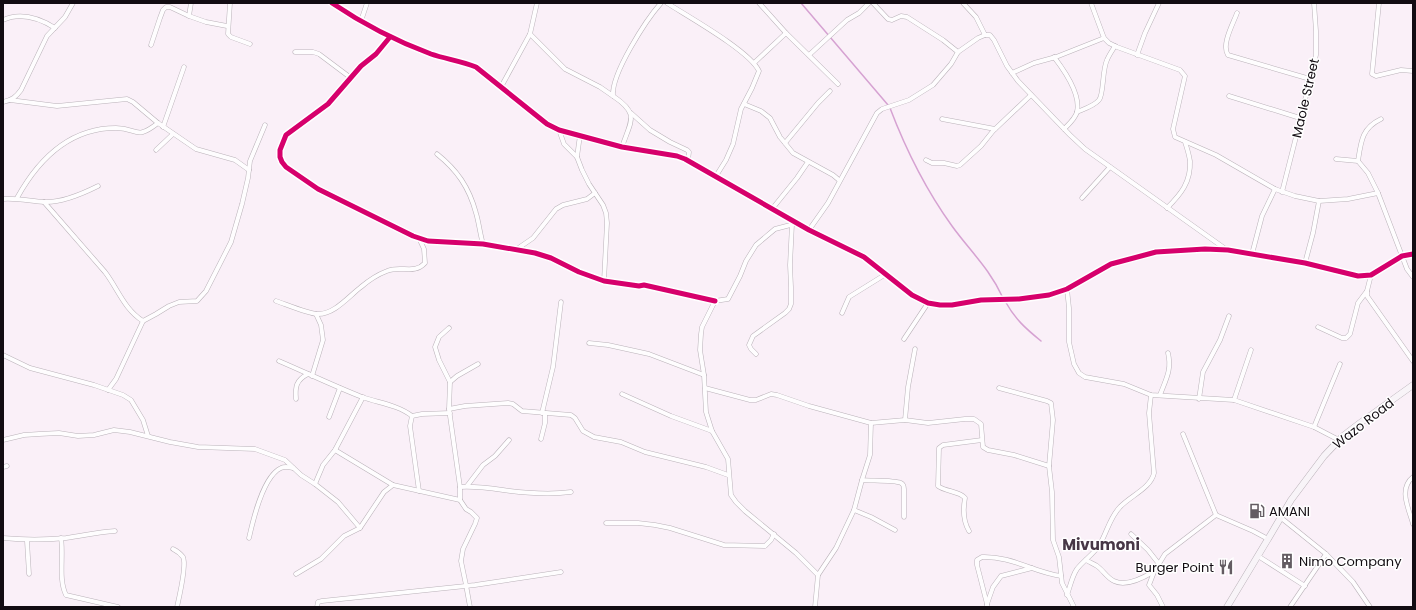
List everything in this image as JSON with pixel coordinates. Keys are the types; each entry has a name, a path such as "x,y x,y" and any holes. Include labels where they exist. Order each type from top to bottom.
{"main road":[{"name":"Wazo Road","path":"1227,607 1290,500 1319,462 1339,440 1376,410 1413,385"}],"street":[{"path":"3,102 16,97 21,90 47,36 66,17 73,3"},
{"path":"189,16 191,3"},
{"path":"230,3 228,34 231,37 250,44"},
{"path":"332,3 390,37 432,54 464,62 476,67 547,124 560,130 622,147 677,156 688,160 809,230 864,256 912,295 928,303 952,306 982,300 1019,299 1049,295 1067,289 1111,264 1156,252 1205,249 1228,250 1305,263 1349,275 1371,275 1402,256 1413,254"},
{"path":"361,21 367,3"},
{"path":"501,87 530,34 537,3"},
{"path":"613,96 618,73 642,27 661,3"},
{"path":"667,3 720,36 754,63 758,71 752,88 739,115 733,144 726,160 716,176"},
{"path":"759,3 786,33 838,84"},
{"path":"810,55 847,20 859,13 870,3"},
{"path":"873,3 888,19 892,20 901,16 906,17 943,40 958,52"},
{"path":"963,3 976,16 986,35"},
{"path":"1091,3 1104,38 1115,46 1180,70 1185,76 1173,129 1175,137 1216,155 1275,189 1295,196 1319,201 1348,199 1378,193"},
{"path":"1137,54 1159,3"},
{"name":"Maole Street","path":"1282,192 1296,141 1300,118 1316,55 1314,3"},
{"path":"1379,3 1372,74 1376,76 1400,70 1413,72"},
{"path":"151,45 163,10 170,7 189,16 218,25 228,26"},
{"path":"1237,12 1225,43 1225,50 1228,56 1310,79"},
{"path":"3,20 14,17 30,16 38,18 55,28"},
{"path":"754,63 786,33"},
{"path":"530,34 565,69 600,87 628,107 631,113 650,130 687,150 689,152 688,160"},
{"path":"809,230 828,203 877,113 882,109 909,100 933,85 951,64 958,52 966,45 986,35 990,35 1012,73 1031,95 1085,149 1228,250"},
{"path":"390,37 376,54 361,66 328,104 286,135 280,150 280,158 282,162 299,176 318,189 412,236 428,240 483,244 516,249 551,258 579,272 604,281 639,286 644,284 715,301 728,299 746,261 756,245 775,229 798,223"},
{"path":"1012,73 1034,63 1104,38"},
{"path":"1077,112 1100,99 1102,93 1103,73 1107,60 1115,46"},
{"path":"295,52 313,52 319,54 351,78"},
{"path":"1054,57 1076,93 1078,102 1077,112 1072,122 1064,129"},
{"path":"163,127 184,66"},
{"path":"785,143 818,103 830,91"},
{"path":"926,160 932,163 944,162 957,166 960,165 981,146 995,129 1031,95"},
{"path":"1229,96 1300,118"},
{"path":"10,100 21,100 57,106 127,99 133,102 163,127 196,149 235,160 249,170"},
{"path":"744,104 761,111 770,118 793,153 840,180"},
{"path":"622,147 631,120 631,113"},
{"path":"942,119 995,129"},
{"path":"1358,161 1366,129 1381,119"},
{"path":"16,198 26,181 47,155 78,135 97,130 115,128 122,128 138,133 144,132 158,123"},
{"path":"108,390 116,379 143,321 168,306 179,302 197,301 202,297 231,242 242,204 250,161 265,125"},
{"path":"560,130 564,144 577,157 582,170 595,194 603,205 607,223 604,281"},
{"path":"156,150 173,134"},
{"path":"577,157 580,135"},
{"path":"1167,208 1181,194 1188,176 1190,159 1185,142"},
{"path":"437,154 451,165 460,176 476,213 483,244"},
{"path":"1336,159 1358,161 1368,173 1378,193 1407,269 1413,277"},
{"path":"772,208 808,162"},
{"path":"1082,198 1110,167"},
{"path":"3,199 16,198 44,202 66,199 98,186"},
{"path":"1252,254 1262,216 1275,189"},
{"path":"516,249 533,238 556,209 563,205 587,199 595,194"},
{"path":"1305,263 1319,201"},
{"path":"44,202 105,272 118,294 135,316 143,321"},
{"path":"756,354 750,349 749,345 751,338 785,313 791,304 792,287 790,265 792,224"},
{"path":"276,301 316,314 331,310 362,286 387,271 398,268 418,269 422,266 425,263 424,249 419,238"},
{"path":"842,313 849,297 886,274"},
{"path":"1371,275 1367,296 1413,361"},
{"path":"1067,289 1069,308 1069,342 1074,364 1079,373 1085,377 1124,384 1151,395 1234,400 1314,427 1339,440"},
{"path":"1318,327 1342,338 1346,338 1350,334 1358,303 1367,291"},
{"path":"715,301 706,319 701,334 700,350 704,375 706,412 712,431 728,459 728,475 731,495 736,502 796,553 818,575"},
{"path":"541,439 545,423 544,413 554,367 562,302"},
{"path":"904,340 928,303"},
{"path":"310,375 323,340 321,325 316,314"},
{"path":"1198,399 1203,372 1220,340 1228,316"},
{"path":"449,328 439,337 435,347 450,382 449,411 460,486 460,500 466,509 477,518 463,549 460,561 470,607"},
{"path":"589,344 608,345 649,354 704,375"},
{"path":"905,420 908,387 915,349"},
{"path":"1234,400 1251,350"},
{"path":"1160,395 1170,370 1171,363 1168,352"},
{"path":"3,355 30,368 94,385 123,395 131,400 143,420 148,436"},
{"path":"279,361 340,388 404,410 412,416 449,411 465,406 508,403 513,404 522,411 571,415 575,418 583,431 594,437 622,442 645,452 706,467 728,475"},
{"path":"450,382 457,376 478,364"},
{"path":"1314,427 1340,364"},
{"path":"296,399 296,384 302,377 310,375"},
{"path":"330,417 340,388"},
{"path":"705,388 750,400 756,400 771,394 777,395 809,406 871,423 905,420 928,423 974,419 981,424 983,447 988,450 1014,455 1049,466"},
{"path":"999,388 1051,403 1053,420 1049,466 1052,492 1053,540 1059,557 1060,576 1074,607"},
{"path":"622,394 671,416 712,431"},
{"path":"1068,595 1075,573 1098,548 1113,516 1120,507 1152,480 1154,472 1149,412 1151,395"},
{"path":"315,484 323,464 335,450 363,397"},
{"path":"412,416 410,426 419,491"},
{"path":"815,607 818,575 836,548 854,510 870,455 871,423"},
{"path":"3,440 24,435 39,434 59,433 78,436 94,435 114,430 130,432 198,447 255,449 285,460 301,475 338,502 360,528"},
{"path":"1183,434 1216,515 1268,539"},
{"path":"467,486 483,465 495,456 509,440"},
{"path":"968,532 965,524 965,498 962,494 944,490 938,486 939,448 943,445 982,440"},
{"path":"335,450 393,485 460,500"},
{"path":"249,538 258,506 268,482 281,468 294,468"},
{"path":"1413,477 1408,483 1405,491 1413,524"},
{"path":"862,480 901,483 904,488 904,517"},
{"path":"296,574 321,559 344,536 360,528 384,492 393,485"},
{"path":"460,486 475,486 528,492 571,492"},
{"path":"854,510 895,530"},
{"path":"1162,607 1157,595 1149,585 1154,572 1165,554 1216,515"},
{"path":"1280,517 1326,554 1353,582 1370,607"},
{"path":"606,523 638,523 655,525 670,528 724,545 765,546 774,534"},
{"path":"3,538 26,541 115,531"},
{"path":"1131,534 1148,550 1159,564"},
{"path":"61,538 62,582 66,595 118,607"},
{"path":"26,541 29,574"},
{"path":"173,548 179,552 184,562 177,607"},
{"path":"1290,607 1326,554"},
{"path":"1258,556 1305,586"},
{"path":"987,606 977,565 979,558 987,557 1010,560 1051,575 1060,576"},
{"path":"1086,560 1098,566 1115,582 1127,582 1142,579 1154,572"},
{"path":"987,606 993,587 1001,576 1032,568"},
{"path":"317,607 318,602 322,601 475,585 561,572"}],"waterway":[{"path":"801,3 888,105"},
{"path":"890,108 925,184 952,226 986,269 1003,298"},
{"path":"1005,301 1021,323 1041,341"}],"cycle path":[{"path":"332,3 380,32 405,44 431,54 476,67 547,124 559,130 622,147 677,156 685,159 809,230 864,257 912,295 928,303 952,305 981,300 1019,299 1049,295 1067,289 1111,264 1156,252 1205,249 1228,250 1305,263 1358,276 1371,275 1402,256 1413,254"},
{"path":"390,37 376,54 361,66 328,104 286,135 280,150 280,157 286,167 318,189 413,236 428,241 483,244 535,253 551,258 579,272 604,281 639,286 644,285 715,301"}],"place":[{"name":"AMANI","path":"1257,511"},
{"name":"Nimo Company","path":"1287,561"},
{"name":"Burger Point","path":"1226,567"}],"district":[{"name":"Mivumoni","path":"1101,545"}]}
